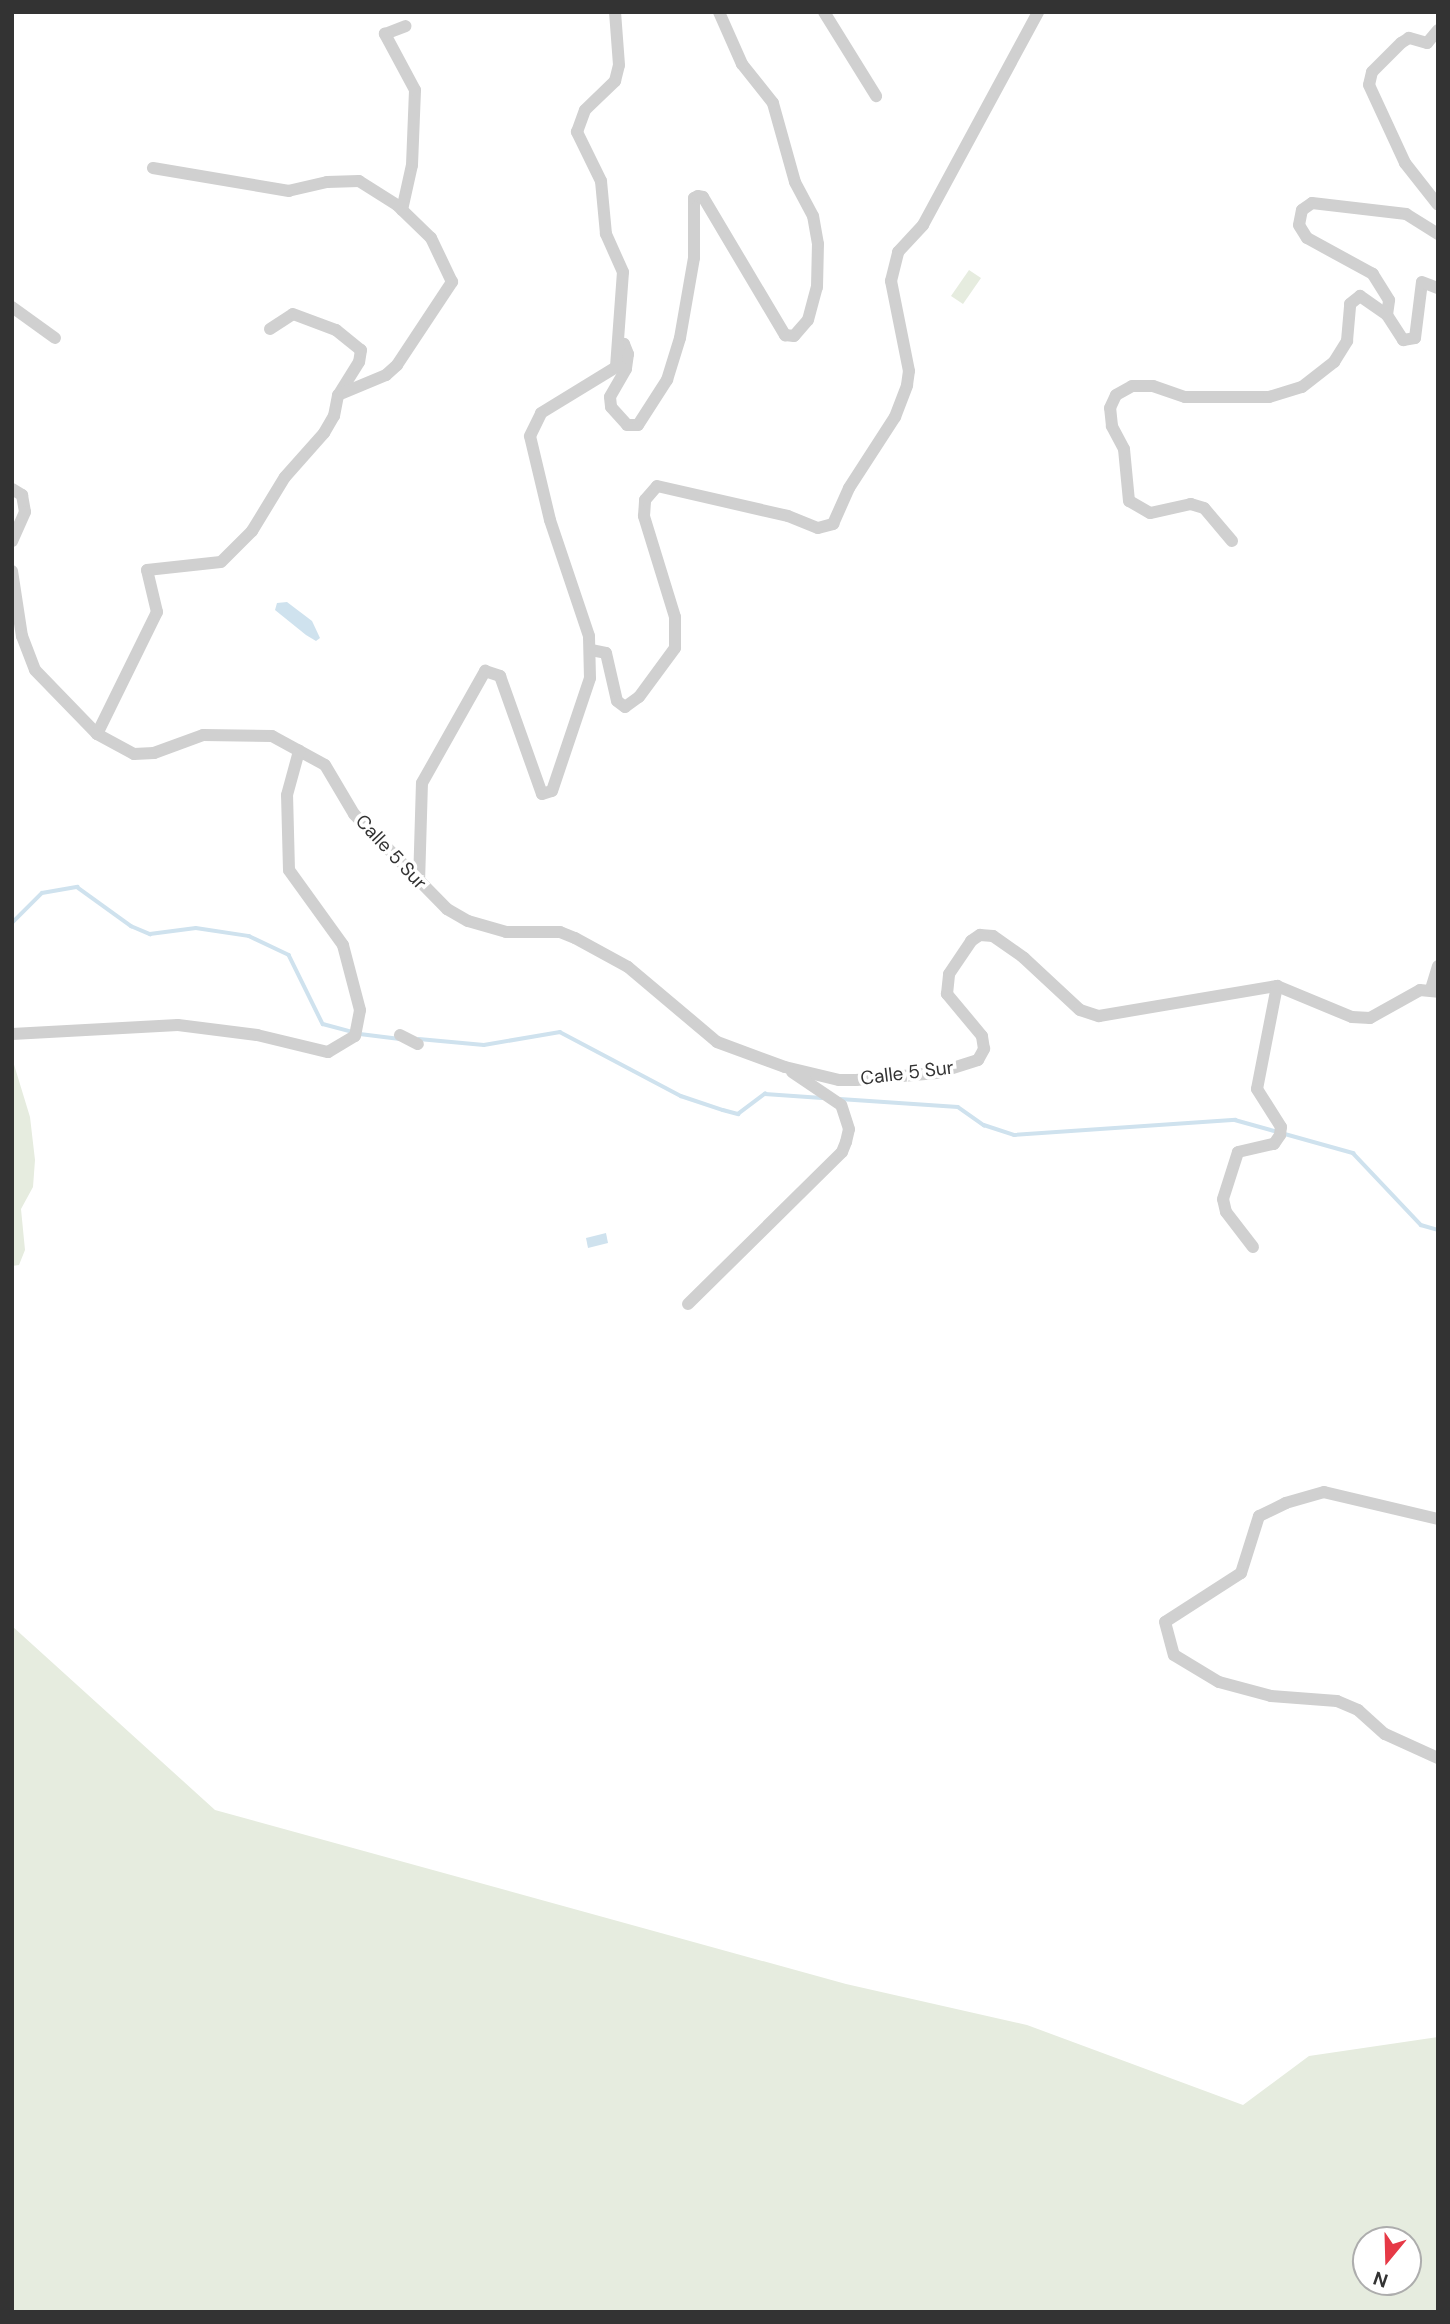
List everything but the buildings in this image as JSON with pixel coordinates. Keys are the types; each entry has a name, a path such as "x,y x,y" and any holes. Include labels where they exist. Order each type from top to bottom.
{"street":[{"path":"419,883 422,783 485,671 500,676 539,789 549,794 590,678 591,650 550,520 530,436 545,410 613,372 619,343 623,272 606,234 601,181 577,132 585,110 615,81 619,65 615,12"},
{"path":"619,343 628,354 625,369 610,397 611,407 627,425 638,425 667,380 680,338 697,235 694,198 698,195 703,197 785,335 794,336 808,320 817,287 818,244 813,216 795,182 773,103 742,64 719,12"},
{"path":"824,12 876,96"},
{"path":"591,650 606,653 617,701 625,707 639,697 675,648 675,617 644,516 645,500 657,486 788,516 818,528 833,524 849,488 895,417 907,385 909,371 891,281 898,252 923,225 1038,12"},
{"path":"402,210 412,165 415,90 385,34 406,26"},
{"path":"1438,30 1427,43 1409,38 1401,43 1372,72 1369,85 1405,163 1438,205"},
{"path":"153,169 289,191 327,182 359,181 402,210 438,248 451,286 392,370 338,396"},
{"path":"1387,315 1389,300 1373,274 1307,238 1299,225 1302,211 1312,203 1406,214 1438,234"},
{"path":"1231,541 1204,508 1191,504 1150,513 1129,501 1124,449 1112,426 1110,408 1116,395 1132,386 1153,386 1185,397 1269,397 1302,387 1334,362 1347,341 1350,304 1360,296 1387,315 1403,340 1415,338 1422,282 1438,288"},
{"path":"12,307 55,338"},
{"path":"97,734 157,612 147,570 221,562 252,531 285,477 324,433 334,416 338,396 359,362 361,350 336,330 293,314 270,329"},
{"path":"12,489 22,495 25,512 12,541"},
{"name":"Calle 5 Sur","path":"12,570 23,636 35,670 97,734 134,754 223,734 272,736 325,765 354,814 447,909 484,928 506,932 560,932 600,950 628,967 717,1042 785,1067 848,1080 937,1073 978,1060 984,1049 982,1036 947,994 949,974 971,941 980,935 993,936 1080,1010 1099,1016 1277,986"},
{"path":"12,1034 178,1025 257,1035 328,1052 357,1034 360,1010 343,945 289,870 287,795 299,751"},
{"path":"1253,1247 1226,1212 1226,1187 1238,1152 1274,1144 1281,1131 1257,1089 1277,986 1357,1018 1370,1018 1420,990 1434,990 1438,966"},
{"path":"400,1035 418,1044"},
{"path":"688,1304 842,1152 849,1129 841,1104 785,1067"},
{"path":"1438,1519 1324,1492 1286,1503 1259,1516 1241,1573 1165,1622 1174,1655 1219,1682 1270,1696 1337,1701 1358,1710 1385,1734 1438,1758"}],"shaded area":[{"path":"969,270 981,278 963,304 951,296"},
{"path":"12,1058 30,1117 35,1160 33,1187 21,1209 25,1250 19,1265 12,1266"},
{"path":"12,1626 215,1810 846,1984 1027,2025 1243,2105 1309,2056 1438,2037 1438,2312 12,2312"}],"water":[{"path":"287,602 312,621 320,638 316,641 306,635 275,610 277,603"},
{"path":"606,1233 608,1243 588,1248 586,1238"}],"waterway":[{"path":"12,923 42,893 77,887 131,926 150,934 196,928 249,936 289,955 323,1024 352,1032"},
{"path":"419,1039 484,1045 560,1032 681,1096 738,1114 765,1094 822,1098"},
{"path":"360,1034 400,1039"},
{"path":"840,1099 958,1107 984,1125 1014,1135 1235,1120 1353,1153 1421,1225 1438,1230"}]}
